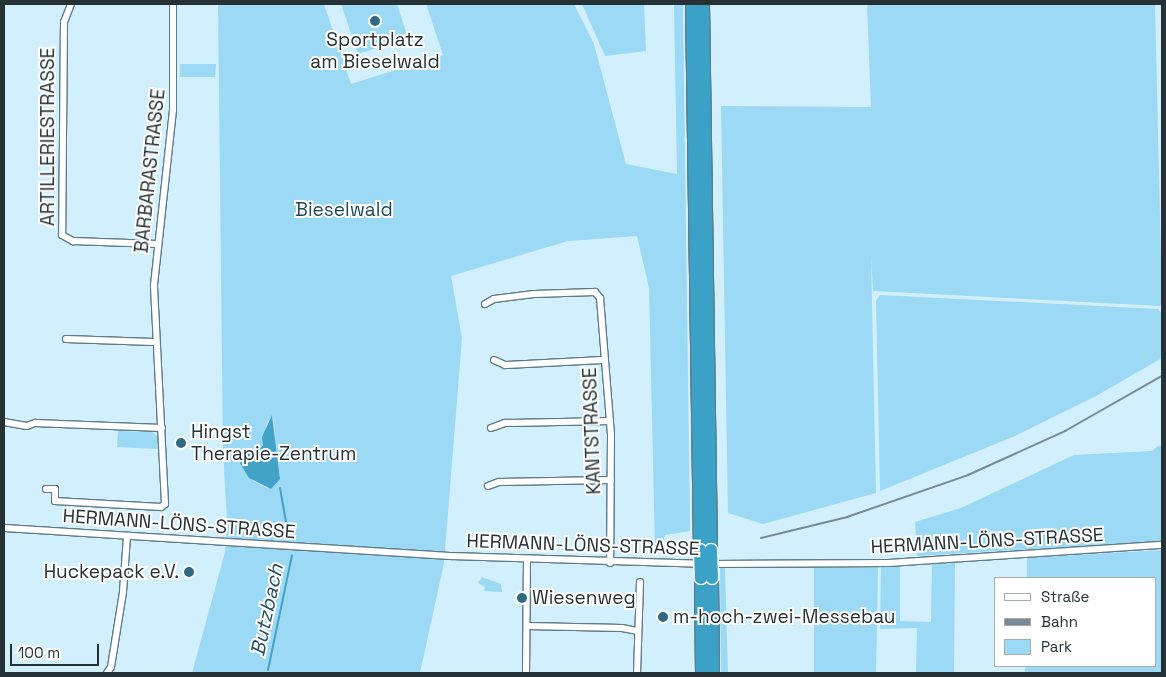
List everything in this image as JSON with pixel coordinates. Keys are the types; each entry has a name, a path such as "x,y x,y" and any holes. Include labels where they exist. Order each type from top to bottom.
{"highway":[{"path":"692,4 706,550"},
{"path":"702,673 706,578 703,4"},
{"path":"706,578 713,673"}],"street":[{"name":"ARTILLERIESTRASSE","path":"71,4 64,22 62,235 72,241 157,244"},
{"name":"BARBARASTRASSE","path":"46,489 55,489 55,501 161,507 165,504 166,472 154,342 157,244 173,110 173,4"},
{"name":"KANTSTRASSE","path":"485,304 494,299 534,294 595,292 600,298 610,421 610,563"},
{"path":"66,339 154,342"},
{"path":"494,360 505,365 604,360"},
{"path":"491,428 505,423 610,421"},
{"path":"4,422 27,426 35,423 162,428"},
{"path":"488,486 499,482 611,480"},
{"name":"HERMANN-LÖNS-STRASSE","path":"4,528 228,544 610,563 889,562 1162,545"},
{"path":"107,673 111,667 123,592 127,536"},
{"path":"526,673 527,559"},
{"path":"637,673 640,582"},
{"path":"527,626 622,628 637,631"}],"green space":[{"name":"Bieselwald","path":"218,4 324,4 351,84 443,55 426,4 574,4 594,44 626,164 677,174 674,4 683,4 690,531 665,535 662,548 655,548 649,288 637,236 568,241 451,276 462,338 444,563 420,673 192,673 225,552 227,523 223,448","holes":["273,416 280,479 267,488 253,481 240,463 244,455 263,446 267,422"]},
{"name":"Sportplatz am Bieselwald","path":"341,4 397,4 408,38 358,54"},
{"path":"582,4 644,4 646,51 605,56"},
{"path":"867,4 1155,4 1162,302 1160,306 873,291 871,254 876,493 763,524 728,513 721,106 871,107"},
{"path":"180,64 216,64 215,77 180,77"},
{"path":"880,295 1158,309 1162,314 1162,358 1096,396 1015,436 880,491 876,301"},
{"path":"118,431 152,432 158,437 158,449 117,447"},
{"path":"1158,446 1162,446 1162,541 917,556 915,522 961,508 1074,455 1152,451"},
{"path":"1162,550 1162,673 1025,673 1025,667 1156,667 1156,577 1027,577 1027,558"},
{"path":"955,563 954,673 916,673 917,628 880,629 881,567 900,566 900,621 931,622 932,564"},
{"path":"878,567 876,673 814,673 814,568"},
{"path":"720,568 725,568 728,673 721,673"},
{"path":"482,577 501,584 502,592 484,591 485,587 478,583"}],"shaded area":[{"path":"272,415 280,479 271,489 249,478 240,463 244,455 263,446 262,437"}],"waterway":[{"name":"Butzbach","path":"280,488 289,539"},
{"name":"Butzbach","path":"268,670 292,555"}],"railway":[{"path":"761,538 847,517 968,475 1065,431 1162,376"}],"place":[{"name":"Sportplatz am Bieselwald","path":"375,21"},
{"name":"Hingst Therapie-Zentrum","path":"181,443"},
{"name":"Huckepack e.V.","path":"189,572"},
{"name":"Wiesenweg","path":"522,598"},
{"name":"m-hoch-zwei-Messebau","path":"663,617"}]}
